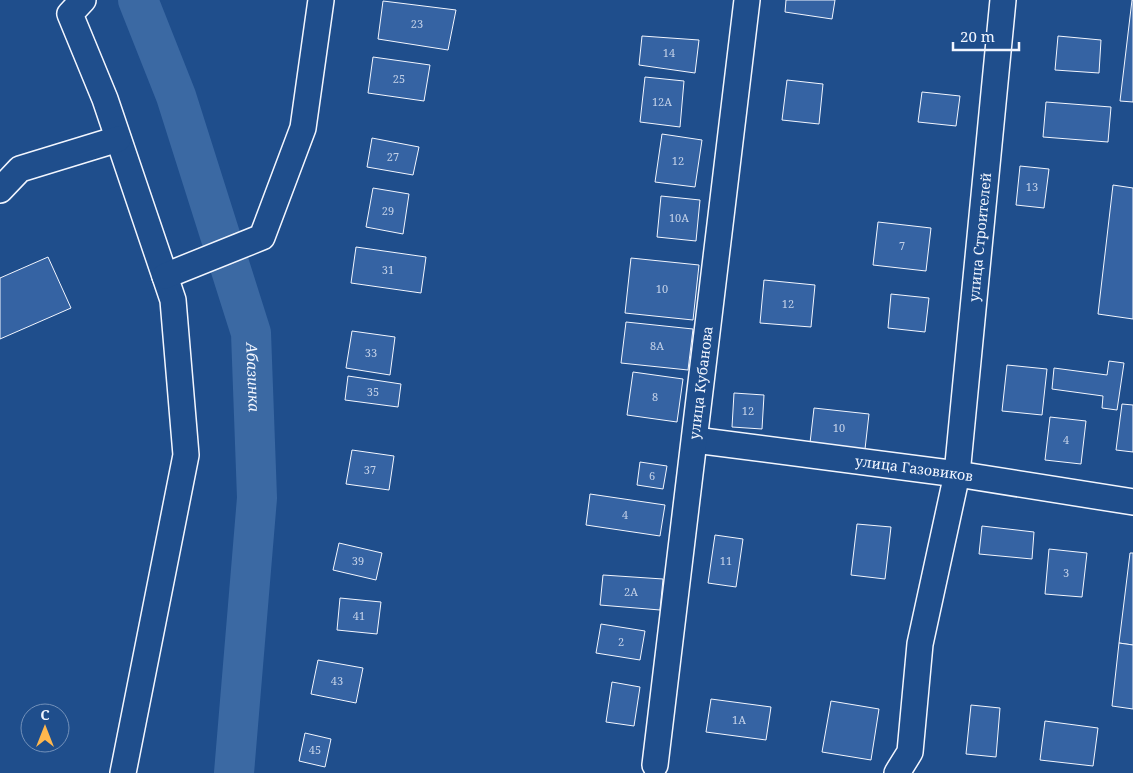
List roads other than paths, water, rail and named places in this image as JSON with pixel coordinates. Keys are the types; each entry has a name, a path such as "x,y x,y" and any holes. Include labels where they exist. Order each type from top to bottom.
{"street":[{"path":"165,276 262,237 304,128 322,0"},
{"name":"улица Кубанова","path":"655,765 748,0"},
{"name":"улица Строителей","path":"897,773 910,752 920,644 957,474 1002,0"},
{"path":"73,5 173,300 186,455 123,773"},
{"path":"0,190 20,169 118,139"},
{"name":"улица Газовиков","path":"695,440 957,474 1133,502"}],"waterway":[{"name":"Абазинка","path":"138,0 176,96 251,333 257,498 234,773"}]}
